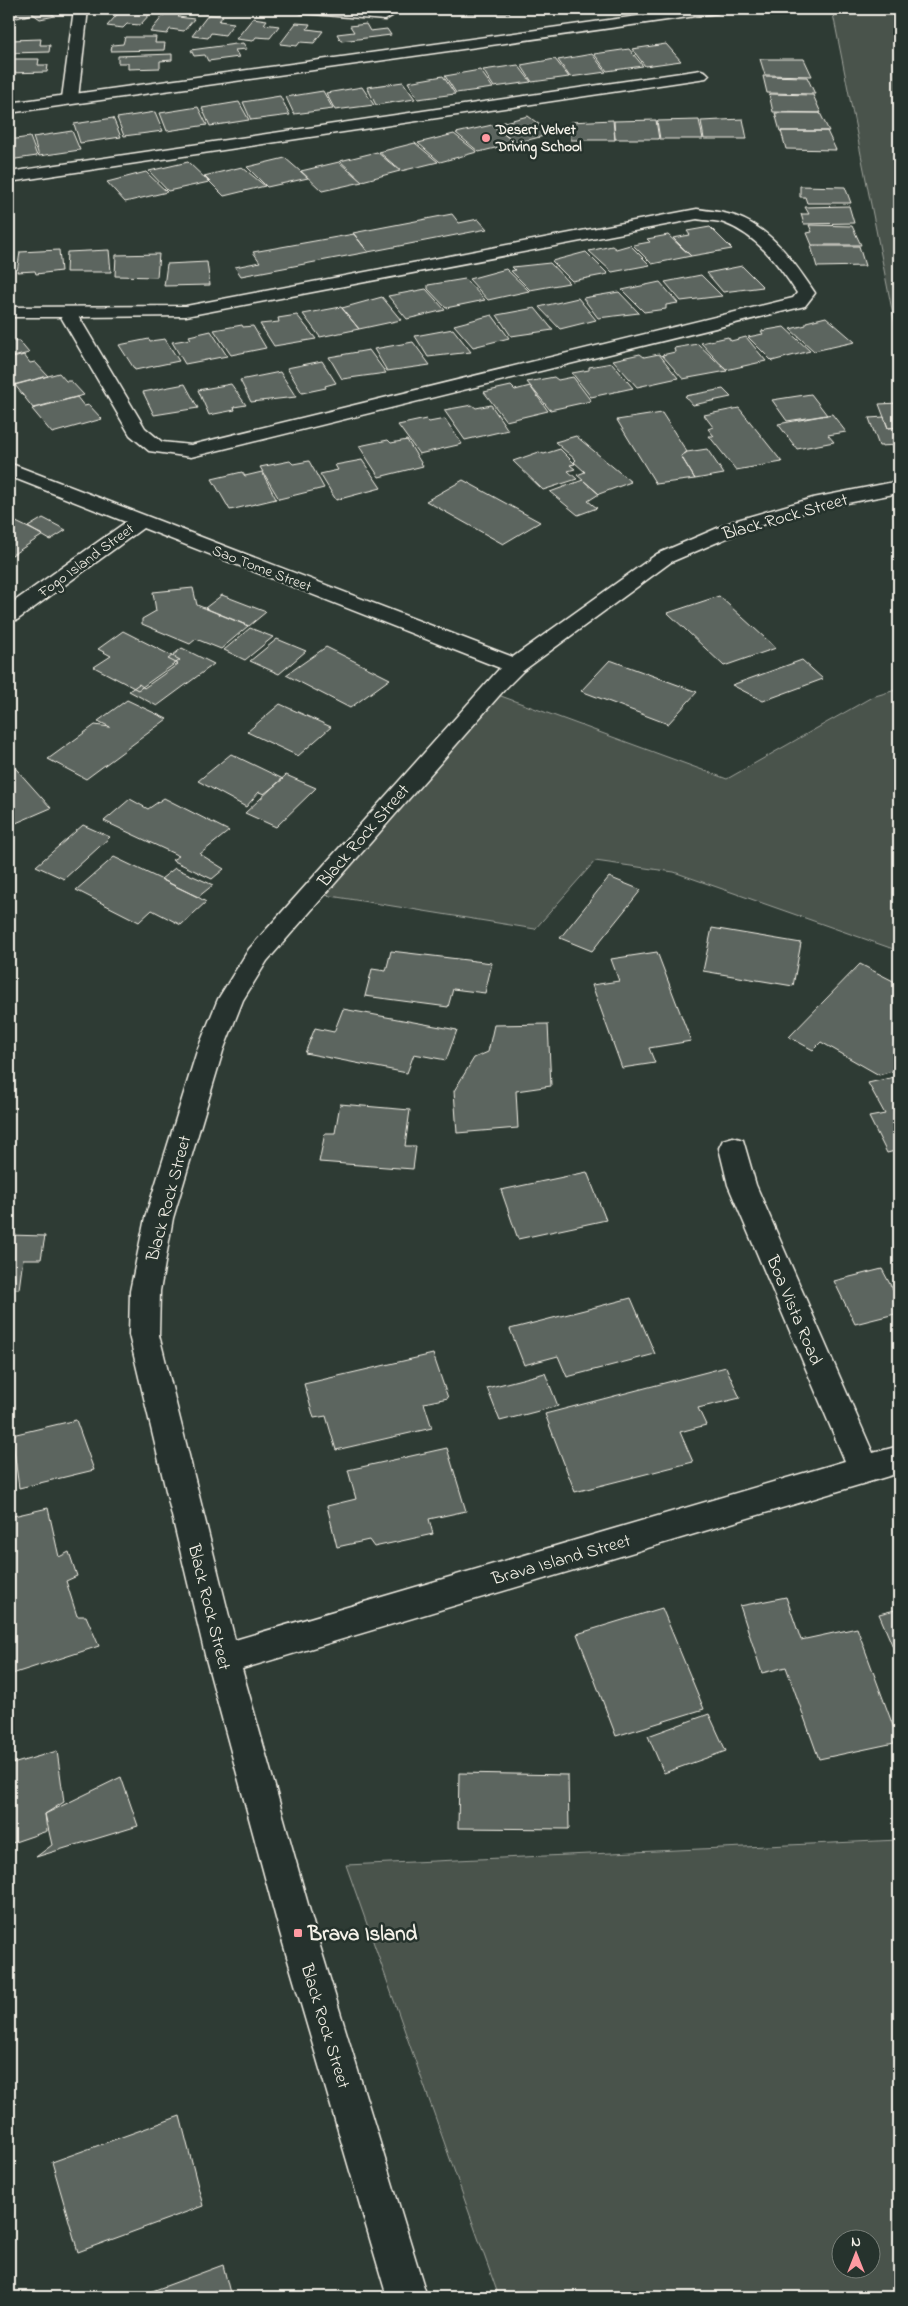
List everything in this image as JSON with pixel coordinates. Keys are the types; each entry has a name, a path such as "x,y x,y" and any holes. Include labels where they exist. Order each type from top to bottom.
{"street":[{"path":"70,98 81,9"},
{"path":"301,9 385,16"},
{"path":"9,108 718,9"},
{"path":"9,176 701,76"},
{"path":"9,312 186,311 697,214 728,219 749,229 770,247 806,293 799,302 191,451 156,447 137,431 67,312"},
{"name":"Sao Tome Street","path":"9,469 515,666"},
{"name":"Black Rock Street","path":"406,2297 298,1933 223,1659 144,1335 145,1291 154,1234 210,1051 231,999 258,955 515,666 664,558 740,525 813,504 899,487"},
{"name":"Fogo Island Street","path":"9,616 140,521"},
{"name":"Boa Vista Road","path":"734,1148 742,1185 864,1469"},
{"name":"Brava Island Street","path":"223,1659 899,1459"}],"shaded area":[{"path":"832,9 899,9 899,345"},
{"path":"899,689 899,951 674,872 595,861 535,929 312,893 490,692 727,779 872,697"},
{"path":"899,1840 899,2297 499,2297 346,1865"}],"building":[{"path":"26,9 56,9 48,11 55,16 40,19 33,14 17,18 11,13"},
{"path":"122,9 138,9 135,12 151,13 140,25 127,24 123,28 107,26"},
{"path":"457,9 510,9 510,13 457,13"},
{"path":"167,11 182,13 178,17 194,19 184,31 170,29 167,34 150,32"},
{"path":"208,15 223,16 219,21 234,23 225,35 211,33 208,38 192,36"},
{"path":"253,18 267,20 264,24 279,26 270,38 256,37 253,41 236,39"},
{"path":"296,23 310,24 307,29 323,31 314,43 300,42 297,46 280,44"},
{"path":"366,24 370,31 387,29 391,35 341,41 337,34 354,32 350,26"},
{"path":"125,37 156,37 155,43 165,43 164,50 111,51 112,45 123,44"},
{"path":"41,39 40,45 50,45 49,52 9,53 10,40"},
{"path":"243,43 247,49 235,50 239,57 208,61 205,55 194,56 191,50"},
{"path":"666,44 681,61 645,66 632,49"},
{"path":"629,49 643,66 607,71 594,54"},
{"path":"172,54 172,60 160,61 160,68 128,69 128,63 118,63 118,56"},
{"path":"592,54 606,72 570,77 558,60"},
{"path":"9,59 39,59 38,65 48,65 47,72 9,73"},
{"path":"555,59 569,77 532,82 521,65"},
{"path":"760,59 804,59 812,76 765,75"},
{"path":"518,65 531,82 494,87 483,70"},
{"path":"480,70 493,88 456,93 445,76"},
{"path":"443,76 455,94 418,99 408,82"},
{"path":"763,76 807,77 815,94 767,93"},
{"path":"403,82 415,99 376,105 367,87"},
{"path":"362,87 374,105 335,110 326,93"},
{"path":"323,91 333,109 294,114 286,97"},
{"path":"769,94 813,95 821,113 773,112"},
{"path":"280,96 290,115 251,120 243,102"},
{"path":"239,102 249,120 210,126 202,108"},
{"path":"198,107 207,125 167,131 160,113"},
{"path":"155,112 163,131 124,136 117,118"},
{"path":"775,113 820,113 829,131 780,131"},
{"path":"528,116 552,134 516,143 493,125"},
{"path":"113,118 121,137 80,143 74,124"},
{"path":"743,119 747,139 704,139 701,121"},
{"path":"613,120 615,140 571,140 570,122"},
{"path":"656,120 659,139 615,139 614,121"},
{"path":"699,120 703,139 660,139 657,121"},
{"name":"Desert Velvet Driving School","path":"492,125 515,143 479,152 456,133"},
{"path":"72,131 80,150 39,156 33,137"},
{"path":"781,131 827,131 836,150 786,149"},
{"path":"454,134 477,152 440,162 418,143"},
{"path":"30,137 37,156 9,160 9,140"},
{"path":"415,143 438,162 401,171 379,152"},
{"path":"377,152 400,171 362,181 340,161"},
{"path":"285,158 308,178 267,187 247,167"},
{"path":"188,162 209,182 168,191 149,171"},
{"path":"339,162 362,182 322,191 301,171"},
{"path":"242,167 265,186 224,196 204,176"},
{"path":"146,172 167,192 125,202 107,182"},
{"path":"800,186 845,187 851,203 807,203 805,197 800,197"},
{"path":"849,206 854,223 804,224 801,214 809,214 805,207"},
{"path":"452,214 459,223 478,219 487,229 368,252 353,233"},
{"path":"809,225 852,226 861,245 812,245 807,233 812,232"},
{"path":"710,227 732,249 691,256 673,238 690,235 687,231"},
{"path":"354,234 368,252 241,276 235,267 260,262 253,252"},
{"path":"668,235 691,256 652,264 633,245 650,242 647,239"},
{"path":"630,245 650,265 612,272 589,251 612,246 616,249"},
{"path":"811,246 859,246 865,266 817,267"},
{"path":"9,249 14,249 12,267 9,267"},
{"path":"59,250 61,271 36,274 35,271 17,272 20,252"},
{"path":"109,250 111,272 66,272 67,252"},
{"path":"586,252 608,274 572,281 552,261"},
{"path":"159,254 157,277 115,276 116,255"},
{"path":"207,262 210,285 164,286 167,264"},
{"path":"550,263 569,283 530,290 511,271 515,270 512,267"},
{"path":"742,266 763,287 723,292 707,273"},
{"path":"506,269 529,291 488,300 469,279"},
{"path":"701,275 722,296 681,301 665,282"},
{"path":"465,279 485,300 446,308 428,289 428,285"},
{"path":"660,282 678,303 666,305 666,309 644,312 622,290"},
{"path":"426,289 445,310 407,319 388,296"},
{"path":"619,292 639,313 598,318 583,298"},
{"path":"382,297 401,320 359,329 342,308"},
{"path":"578,298 596,320 560,329 539,307"},
{"path":"341,307 359,329 320,337 303,314"},
{"path":"535,308 553,330 511,336 497,315"},
{"path":"297,315 316,339 274,346 260,324 279,322 278,318"},
{"path":"492,315 509,338 473,347 454,325"},
{"path":"826,317 855,342 814,351 790,329 806,325 806,322"},
{"path":"242,325 243,327 253,326 266,348 231,355 214,330"},
{"path":"784,327 810,351 772,361 748,337 763,334 761,331"},
{"path":"453,329 471,352 428,357 415,336"},
{"path":"211,331 227,356 185,364 172,342 191,339 189,336"},
{"path":"9,334 12,341 19,341 29,353 9,358"},
{"path":"728,337 731,341 746,337 766,361 726,370 701,343"},
{"path":"149,339 150,341 165,339 179,361 135,370 119,345"},
{"path":"413,342 430,365 387,371 374,349"},
{"path":"698,344 727,371 683,379 662,355 675,352 674,348"},
{"path":"369,350 386,373 342,379 329,357"},
{"path":"640,354 644,357 659,354 678,378 637,387 613,360"},
{"path":"24,355 30,363 35,362 48,376 9,386 9,359"},
{"path":"322,361 336,383 325,386 326,388 302,393 287,368"},
{"path":"612,363 633,388 591,397 572,373 589,370 589,367"},
{"path":"280,372 296,397 251,402 240,380"},
{"path":"59,373 66,381 71,381 84,395 33,408 15,385"},
{"path":"554,377 558,380 573,377 591,401 550,410 527,382"},
{"path":"185,384 198,408 154,415 143,392"},
{"path":"231,384 246,405 234,407 235,410 209,415 198,390"},
{"path":"511,386 515,390 530,386 548,411 506,421 484,392"},
{"path":"723,389 731,397 693,405 685,396"},
{"path":"811,394 827,415 787,421 772,400"},
{"path":"77,397 84,406 89,405 102,419 52,433 32,409"},
{"path":"899,403 899,427 888,428 879,404"},
{"path":"472,405 476,408 491,405 508,430 465,440 444,410"},
{"path":"739,408 782,462 736,470 709,436 714,436 708,429 713,427 704,415"},
{"path":"662,413 687,452 681,456 695,479 656,484 617,420"},
{"path":"832,414 846,432 828,435 834,442 797,449 778,424"},
{"path":"884,417 888,428 899,427 899,445 879,446 869,418"},
{"path":"426,419 429,422 445,419 462,444 419,454 398,425"},
{"path":"576,436 631,482 599,494 577,475 585,472 574,462 576,460 555,442"},
{"path":"388,440 391,443 407,440 423,466 379,477 359,446"},
{"path":"560,449 575,464 570,465 575,469 568,471 577,479 543,490 513,461 539,452 544,454"},
{"path":"707,449 724,474 695,479 681,456 687,452"},
{"path":"362,460 381,488 336,500 320,474 338,470 335,465"},
{"path":"290,461 293,464 309,461 324,488 279,499 260,467"},
{"path":"242,472 245,476 262,472 276,499 230,510 212,479"},
{"path":"463,480 540,522 503,544 426,501"},
{"path":"583,480 599,494 588,501 597,508 578,515 550,492"},
{"path":"43,518 66,530 50,540 28,527"},
{"path":"12,520 43,535 12,555 9,554 9,522"},
{"path":"193,588 197,605 248,626 221,649 196,639 190,644 142,624 142,619 156,611 153,592"},
{"path":"222,595 266,612 249,626 205,608"},
{"path":"719,596 776,648 724,666 668,613"},
{"path":"250,628 273,637 245,660 224,650"},
{"path":"123,631 180,660 138,690 94,667 111,656 98,649"},
{"path":"277,639 306,651 279,674 250,661"},
{"path":"326,647 390,679 350,708 286,675"},
{"path":"182,648 214,664 157,706 129,691 139,684 144,688 178,664 168,659"},
{"path":"610,660 697,692 668,724 581,691"},
{"path":"802,660 823,679 763,701 732,685"},
{"path":"127,700 167,719 86,779 48,759 95,725 110,727 98,721"},
{"path":"280,704 331,727 298,756 247,732"},
{"path":"231,754 283,779 264,794 259,792 246,807 198,781"},
{"path":"9,761 51,808 9,826"},
{"path":"286,775 316,788 276,827 245,813"},
{"path":"164,798 229,831 200,854 224,869 212,879 172,860 179,856 104,821 130,799 148,809"},
{"path":"83,825 110,837 64,879 36,866"},
{"path":"114,857 206,902 181,925 152,910 139,922 76,890"},
{"path":"175,868 213,885 198,897 161,879"},
{"path":"609,877 641,890 592,951 560,938"},
{"path":"712,928 801,943 793,986 703,971"},
{"path":"391,951 492,963 485,993 453,989 448,1007 365,996 372,969 386,971"},
{"path":"657,952 691,1041 649,1048 655,1063 622,1068 592,985 619,981 611,959"},
{"path":"860,964 899,984 899,1069 879,1075 821,1042 813,1050 789,1037"},
{"path":"343,1009 457,1030 446,1060 414,1054 407,1073 305,1053 315,1028 334,1032"},
{"path":"548,1024 551,1086 516,1091 518,1128 457,1133 454,1091 474,1058 488,1052 494,1025"},
{"path":"899,1076 899,1150 887,1153 869,1117 885,1114 868,1083"},
{"path":"340,1104 410,1110 405,1146 416,1146 413,1169 319,1162 325,1133 335,1133"},
{"path":"587,1172 606,1220 518,1239 501,1190"},
{"path":"9,1235 45,1236 41,1259 23,1259 19,1289 9,1289"},
{"path":"882,1269 899,1301 899,1313 855,1324 834,1281"},
{"path":"631,1298 655,1354 567,1377 558,1356 524,1365 510,1329"},
{"path":"433,1354 448,1398 424,1403 432,1428 336,1450 326,1416 314,1418 304,1384"},
{"path":"726,1367 740,1398 698,1408 706,1425 680,1432 693,1462 575,1492 545,1414"},
{"path":"545,1373 558,1406 500,1421 487,1388"},
{"path":"76,1420 94,1470 19,1488 12,1435"},
{"path":"447,1448 466,1511 429,1519 433,1534 374,1547 369,1540 337,1547 327,1506 356,1499 348,1470"},
{"path":"48,1508 59,1557 69,1552 77,1576 66,1581 77,1616 86,1616 99,1646 9,1675 9,1517"},
{"path":"786,1597 801,1640 857,1628 899,1742 819,1759 786,1667 762,1673 740,1606"},
{"path":"662,1608 704,1709 616,1736 577,1634"},
{"path":"899,1609 899,1661 879,1614"},
{"path":"709,1714 726,1751 664,1773 648,1736"},
{"path":"57,1751 64,1802 45,1814 47,1831 9,1844 9,1765"},
{"path":"459,1773 568,1775 569,1829 458,1828"},
{"path":"121,1777 138,1826 36,1857 52,1845 45,1814"},
{"path":"180,2116 203,2206 78,2252 52,2162"},
{"path":"223,2265 231,2297 136,2297"}],"place":[{"name":"Desert Velvet Driving School","path":"486,138"},
{"name":"Brava Island","path":"298,1933"}]}
